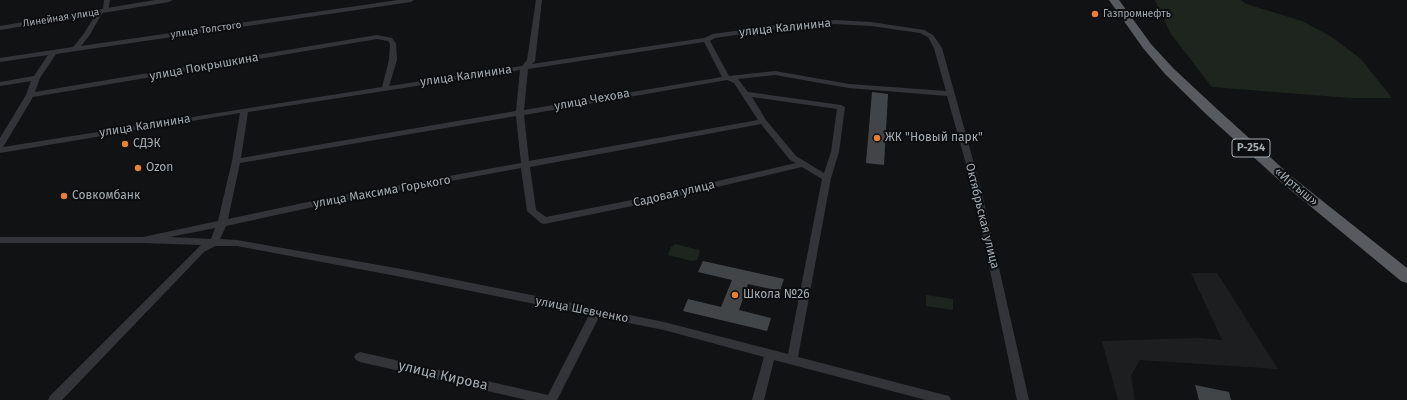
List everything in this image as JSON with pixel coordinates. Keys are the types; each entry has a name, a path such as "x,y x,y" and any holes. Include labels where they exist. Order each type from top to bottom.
{"highway":[{"name":"«Иртыш»","path":"1114,0 1147,46 1169,71 1212,112 1286,179 1407,277"}],"street":[{"path":"75,49 103,11 107,0"},
{"name":"Линейная улица","path":"0,28 169,0"},
{"name":"улица Толстого","path":"0,60 411,0"},
{"path":"525,165 520,113 524,68 531,61 539,0"},
{"name":"улица Калинина","path":"0,150 26,144 385,88 706,40 713,36 733,33 835,22 909,28 922,31 931,36"},
{"name":"Октябрьская улица","path":"931,36 938,48 986,222 1023,400"},
{"name":"улица Покрышкина","path":"30,95 377,37 390,39 393,44 393,60 385,88"},
{"path":"706,40 727,78 736,81 763,121 793,158 827,178"},
{"path":"0,145 30,95 36,78 53,53"},
{"name":"улица Чехова","path":"236,161 727,78 775,73 849,86 950,94"},
{"path":"0,84 36,78"},
{"path":"746,94 841,107 835,152 827,178 792,360"},
{"path":"54,400 201,250 214,242 222,222 236,161 244,110"},
{"name":"улица Максима Горького","path":"0,240 143,240 222,222 763,121"},
{"name":"Садовая улица","path":"525,165 532,211 544,221 662,197 804,164"},
{"name":"улица Шевченко","path":"143,240 237,243 407,274 664,326 945,400"},
{"path":"550,400 596,312"},
{"path":"758,400 770,354"},
{"name":"улица Кирова","path":"360,358 550,400"}],"shaded area":[{"path":"1155,0 1241,0 1246,4 1302,21 1330,36 1360,58 1392,98 1351,98 1212,87 1171,34"},
{"path":"675,244 699,250 697,260 692,261 668,255 671,247"},
{"path":"1191,273 1217,273 1278,369 1140,360 1131,375 1135,400 1118,400 1102,341 1199,338 1222,340"},
{"path":"926,295 953,299 953,310 926,306"}],"building":[{"name":"ЖК \"Новый парк\"","path":"872,92 888,94 884,165 866,163"},
{"name":"Школа №26","path":"703,261 784,279 780,291 748,284 739,310 771,318 767,331 683,311 688,299 721,307 732,280 698,272"},
{"path":"1195,385 1229,392 1231,400 1199,400"}],"place":[{"name":"Газпромнефть","path":"1095,14"},
{"name":"ЖК \"Новый парк\"","path":"877,138"},
{"name":"СДЭК","path":"125,144"},
{"name":"Ozon","path":"138,168"},
{"name":"Совкомбанк","path":"64,196"},
{"name":"Школа №26","path":"735,295"}]}
